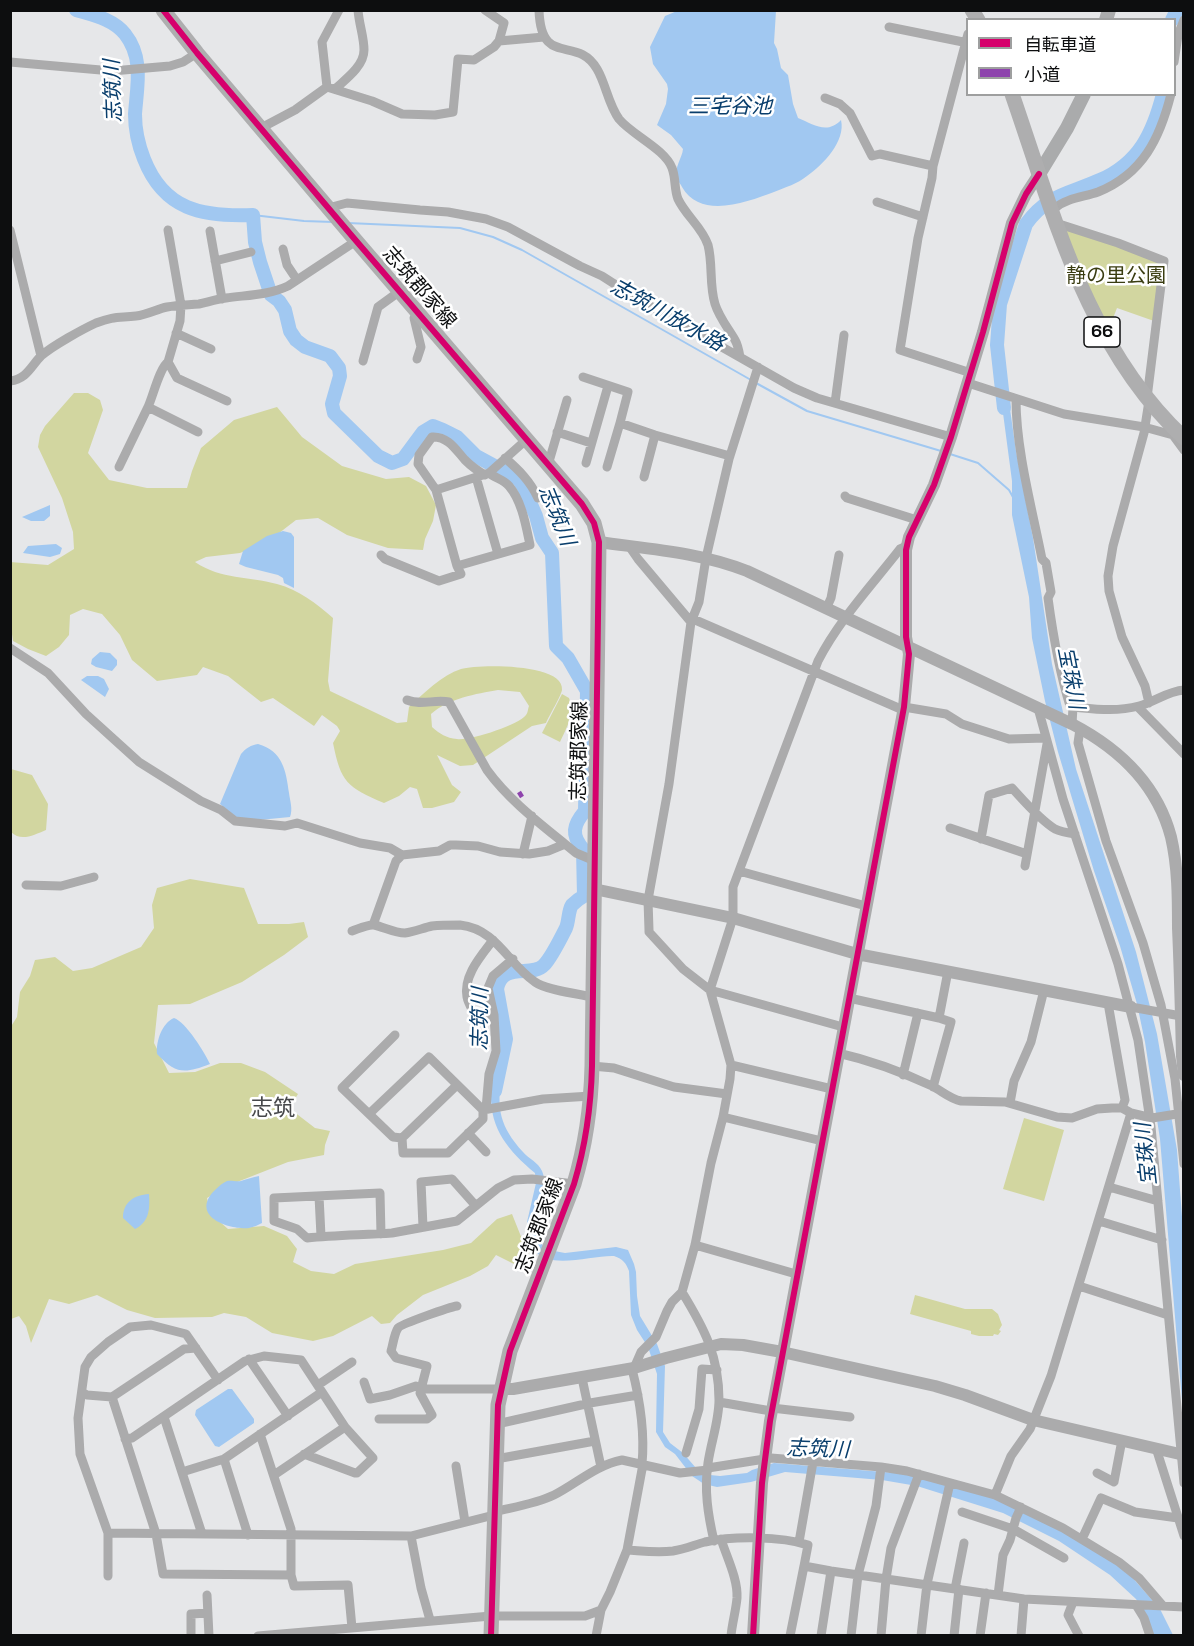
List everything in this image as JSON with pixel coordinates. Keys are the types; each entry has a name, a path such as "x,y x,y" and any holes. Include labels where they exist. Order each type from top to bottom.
{"main road":[{"name":"志筑郡家線","path":"163,10 590,516 599,542 592,860 594,889 591,1096 585,1143 574,1184 510,1351 498,1405 491,1635"},
{"name":"66","path":"1013,96 1044,192 1092,311 1114,352 1178,435"},
{"path":"1039,174 1083,96"}],"street":[{"path":"331,88 322,42 339,10"},
{"path":"261,128 331,88 357,68 364,51 358,10"},
{"path":"331,88 372,101 402,114 435,115 453,112 458,59 474,60 499,41 504,23 485,10"},
{"path":"539,10 544,38 554,46 581,54 592,62 619,119 655,149 673,168 678,200 705,236 716,305 736,342 740,357"},
{"path":"1176,48 1178,34 1184,20"},
{"path":"889,27 966,40 933,166 918,238 900,350 969,378 995,392 1064,414 1178,435 1184,450"},
{"path":"499,41 544,38"},
{"path":"10,62 112,71 170,66 183,62 197,53"},
{"path":"1149,703 1145,686 1122,637 1107,576 1142,441 1164,261 1118,243 1054,213 1064,202 1103,189 1118,181 1143,159 1155,142 1170,96"},
{"path":"825,98 840,104 850,113 872,156 880,154 933,166"},
{"path":"753,1635 762,1483 772,1409 908,674 907,546 950,438 1012,223 1039,174"},
{"path":"328,208 347,202 455,213 496,223 602,276 640,301 740,357 756,372 835,403 950,438"},
{"path":"877,202 923,217"},
{"path":"10,230 41,356"},
{"path":"119,467 155,391 162,366 168,362 180,321 181,305 168,230"},
{"path":"210,231 222,299"},
{"path":"10,381 32,370 41,356 81,330 112,318 136,316 163,308 277,291 297,280 354,239"},
{"path":"283,249 287,266 297,280"},
{"path":"215,261 251,252"},
{"path":"363,361 378,307 400,291"},
{"path":"417,359 421,347 414,318 418,313"},
{"path":"176,333 211,349"},
{"path":"835,403 844,335"},
{"path":"168,362 177,378 227,401"},
{"path":"756,372 730,456 706,558 699,602 692,620 669,784 648,900 649,932 683,969 710,990 843,1027"},
{"path":"583,377 628,392 608,467"},
{"path":"586,463 608,386"},
{"path":"1014,398 1020,448 1042,559 1046,563 1051,592 1048,598 1054,644 1070,706 1073,707 1078,743 1106,842 1143,943 1175,1080 1184,1164"},
{"path":"548,465 567,400"},
{"path":"148,407 198,432"},
{"path":"620,423 730,456"},
{"path":"557,432 591,442"},
{"path":"644,477 655,435"},
{"path":"381,555 385,559 438,580 461,574 457,566 436,490 418,464 419,455 435,436 452,443 465,460 510,487 521,507 530,545 457,566"},
{"path":"436,490 485,474 526,440"},
{"path":"502,460 520,471 533,486 537,498"},
{"path":"485,474 498,555"},
{"path":"845,496 917,520"},
{"path":"599,542 671,551 706,558 747,571 1076,726 1118,753 1143,780 1161,812 1179,859 1184,1075"},
{"path":"629,546 692,620 903,709 946,714 962,724 1009,740 1047,740"},
{"path":"596,1635 601,1610 627,1550 643,1464 638,1395 633,1368 641,1352 656,1337 672,1302 682,1292 695,1245 730,1079 731,1065 710,990 733,918 733,886 824,650 900,549 907,546"},
{"path":"826,609 831,598 839,555"},
{"path":"10,648 48,673 86,714 139,762 201,801 220,810 234,821 285,826 297,823 360,843 390,848 402,855 439,851 450,845 478,846 500,852 523,854 548,852 565,844"},
{"path":"1073,707 1112,711 1149,703 1175,691 1184,690"},
{"path":"407,700 421,703 449,702 494,780 576,853 592,860"},
{"path":"1138,706 1184,754"},
{"path":"1042,710 1047,740 1118,964 1138,1040 1150,1118 1184,1483"},
{"path":"1025,866 1047,740"},
{"path":"981,839 989,795 1012,788 1054,828 1075,834"},
{"path":"523,854 532,816"},
{"path":"950,828 1027,854"},
{"path":"373,924 396,861 402,855"},
{"path":"739,871 866,906"},
{"path":"26,885 61,886 94,877"},
{"path":"594,889 733,918 857,954 1181,1016"},
{"path":"352,931 373,924 401,933 432,926 461,925 473,928 501,946 528,976 540,985 593,998"},
{"path":"493,940 474,966 467,996 475,1015 494,1015"},
{"path":"457,1085 402,1138 403,1153 448,1153 483,1119 487,1109 489,1074 496,1051 494,1015 488,988 493,975 515,962"},
{"path":"939,1018 948,971"},
{"path":"1010,1103 1014,1081 1031,1042 1044,990"},
{"path":"849,998 951,1022 933,1087"},
{"path":"1108,1003 1125,1100 1122,1108"},
{"path":"903,1075 918,1013"},
{"path":"395,1035 342,1088 393,1137 402,1138"},
{"path":"838,1053 867,1061 933,1087 954,1100 1010,1103 1057,1117 1072,1118 1098,1109 1122,1108 1150,1118 1180,1114"},
{"path":"369,1114 429,1057 457,1085 487,1109"},
{"path":"731,1065 831,1089"},
{"path":"592,1066 614,1068 674,1087 727,1094"},
{"path":"487,1109 543,1098 591,1096"},
{"path":"995,1495 1011,1456 1030,1429 1051,1376 1131,1113"},
{"path":"723,1117 822,1141"},
{"path":"468,1133 486,1152"},
{"path":"423,1227 421,1182 452,1179 476,1206"},
{"path":"381,1233 380,1193 274,1198 274,1221 297,1229 307,1238 381,1233 458,1221 498,1188 514,1180 542,1180 574,1184"},
{"path":"1109,1187 1158,1201"},
{"path":"319,1196 321,1236"},
{"path":"1099,1221 1162,1240"},
{"path":"695,1245 796,1274"},
{"path":"1078,1286 1168,1315"},
{"path":"682,1292 704,1330 717,1370 719,1402 714,1438 706,1470 706,1498 717,1540 734,1578 737,1601 731,1635"},
{"path":"379,1419 427,1419 432,1415 420,1393 427,1366 396,1358 391,1352 399,1327 445,1308 457,1306"},
{"path":"108,1576 108,1533 81,1454 78,1418 85,1367 108,1342 130,1327 151,1325 186,1334 218,1380"},
{"path":"364,1382 370,1399 417,1386 421,1388 513,1389 633,1368 721,1344 743,1345 934,1386 1033,1420 1182,1455"},
{"path":"81,1392 87,1395 112,1397 184,1349 196,1348"},
{"path":"125,1439 132,1438 249,1359 264,1356 301,1360 345,1427 373,1458 357,1473 304,1454"},
{"path":"249,1359 288,1416"},
{"path":"182,1472 224,1459 288,1416 352,1362"},
{"path":"686,1453 699,1410 702,1369 717,1370"},
{"path":"582,1378 601,1467"},
{"path":"497,1424 638,1395"},
{"path":"112,1397 156,1534 163,1574 291,1575"},
{"path":"719,1402 850,1417"},
{"path":"164,1417 202,1534"},
{"path":"274,1475 345,1427"},
{"path":"260,1434 291,1529 291,1575 294,1586 348,1585 352,1628"},
{"path":"1097,1473 1114,1482 1122,1440"},
{"path":"496,1459 595,1441"},
{"path":"1156,1449 1184,1536"},
{"path":"108,1533 411,1536 539,1501 552,1496 601,1467 621,1460 687,1473 771,1458 881,1467 919,1474 995,1495 1082,1539 1130,1570 1144,1583 1162,1606"},
{"path":"224,1459 248,1535"},
{"path":"799,1542 813,1462"},
{"path":"456,1466 465,1522"},
{"path":"851,1635 858,1575 876,1506 881,1467"},
{"path":"881,1635 891,1548 919,1474"},
{"path":"921,1635 927,1584 950,1483"},
{"path":"1082,1539 1101,1498 1135,1512 1178,1518"},
{"path":"998,1595 1004,1555 1021,1507"},
{"path":"962,1512 1013,1529 1064,1558"},
{"path":"411,1536 430,1620"},
{"path":"627,1550 675,1551 717,1540 779,1539 807,1545 790,1635"},
{"path":"954,1635 957,1589 964,1543"},
{"path":"804,1566 1024,1599 1184,1606"},
{"path":"821,1635 831,1571"},
{"path":"980,1635 987,1593"},
{"path":"207,1595 209,1635"},
{"path":"1021,1635 1024,1599"},
{"path":"1073,1602 1068,1615 1079,1635"},
{"path":"1137,1605 1150,1635"},
{"path":"258,1635 491,1616 585,1616 601,1610"},
{"path":"191,1635 191,1614 208,1613"}],"green space":[{"name":"静の里公園","path":"1067,229 1160,262 1154,321 1117,308 1108,331 1065,231"},
{"path":"74,393 88,393 100,400 103,410 88,453 109,480 147,488 187,488 201,448 234,420 277,407 302,437 342,466 386,479 409,477 426,486 436,505 423,550 388,548 347,535 318,518 296,520 270,540 240,553 206,557 195,562 225,575 266,581 285,587 300,593 320,607 333,618 328,681 330,691 397,723 407,722 409,707 447,676 470,667 501,666 536,670 559,681 562,690 546,723 532,726 473,765 460,766 437,755 452,785 461,792 454,802 423,808 417,789 410,787 399,796 384,803 354,788 343,775 333,743 340,731 322,715 314,726 273,698 261,702 228,676 203,667 197,675 157,681 132,660 120,635 102,614 83,609 70,615 69,635 59,647 46,656 13,641 10,620 10,562 48,565 74,549 73,532 62,498 38,447 40,435","holes":["498,690 520,692 529,706 527,713 522,719 504,728 472,738 457,739 443,735 432,727 431,714 454,700"]},
{"path":"562,694 569,698 571,710 560,742 542,733"},
{"path":"11,769 32,775 48,804 46,830 23,837 11,832"},
{"path":"190,879 244,888 258,924 304,922 308,937 242,982 190,1004 158,1005 154,1043 169,1073 195,1072 220,1063 241,1063 265,1072 298,1094 289,1108 315,1128 330,1131 324,1155 288,1162 232,1184 207,1198 210,1213 228,1229 264,1226 287,1236 297,1249 293,1262 311,1271 334,1274 355,1264 443,1250 471,1243 497,1219 512,1214 530,1252 518,1266 496,1255 488,1266 470,1276 423,1295 390,1323 381,1324 372,1316 333,1336 313,1341 272,1333 246,1317 224,1313 212,1317 155,1318 127,1310 97,1295 69,1304 49,1299 31,1343 26,1326 19,1316 11,1319 10,1028 17,1017 20,992 30,976 35,960 55,957 73,971 92,968 141,947 154,928 152,905 157,888"},
{"path":"1024,1118 1064,1130 1044,1201 1003,1189"},
{"path":"915,1295 965,1309 992,1309 998,1314 1002,1325 999,1330 1001,1331 998,1335 979,1336 971,1334 971,1331 910,1314"}],"water":[{"name":"三宅谷池","path":"677,11 776,11 774,43 781,68 788,75 798,118 825,128 841,120 842,128 837,144 820,166 795,183 738,204 712,206 690,197 677,179 683,149 671,135 657,125 666,104 668,89 653,64 650,47 665,16"},
{"name":"宝珠川","path":"1001,398 1009,402 1052,664 1076,769 1136,952 1157,1034 1177,1150 1183,1230 1183,1412 1160,1139 1145,1042 1137,1004 1120,946 1094,871 1045,701 1032,638 1029,597 1012,515 1012,481"},
{"path":"50,505 50,516 44,521 31,521 22,517"},
{"path":"283,531 291,533 294,537 294,588 284,583 283,578 278,575 239,564 243,551 267,536"},
{"path":"56,544 62,548 60,554 50,557 23,553 28,546"},
{"path":"100,652 110,653 117,660 117,665 112,671 91,664 92,659"},
{"path":"87,676 98,676 104,679 109,689 105,697 81,680"},
{"path":"258,744 273,752 282,763 291,802 290,817 259,820 237,818 220,804 241,754 249,747"},
{"path":"174,1018 189,1031 210,1064 187,1071 175,1069 157,1054 161,1033 166,1024"},
{"path":"495,1070 502,1076 500,1108 509,1134 542,1171 544,1182 535,1230 538,1240 548,1248 565,1253 616,1247 628,1250 636,1272 640,1316 657,1344 665,1366 663,1432 670,1443 683,1453 696,1468 710,1475 720,1476 747,1473 774,1463 908,1474 995,1497 1035,1515 1124,1568 1160,1609 1173,1635 1152,1635 1136,1599 1110,1575 1059,1541 1003,1513 917,1486 882,1480 785,1472 751,1482 717,1487 704,1484 692,1476 675,1454 665,1447 656,1432 657,1374 648,1347 631,1315 629,1271 625,1264 620,1258 614,1256 551,1260 535,1251 527,1222 536,1183 535,1173 509,1148 498,1129 494,1118 491,1091"},
{"path":"259,1176 262,1223 249,1228 233,1227 216,1221 210,1216 207,1202 212,1193 221,1185 227,1181 241,1181"},
{"path":"149,1194 148,1215 135,1229 123,1218 125,1208 130,1200"},
{"path":"228,1389 232,1389 254,1419 254,1423 219,1447 215,1446 195,1415 196,1410"}],"waterway":[{"name":"志筑川","path":"76,10 102,18 115,25 131,43 138,72 135,114 137,136 144,159 162,190 174,200 201,212 253,215 255,242 260,262 271,295 285,310 290,331 305,347 330,356 339,368 340,376 332,404 334,413 378,456 392,463 403,459 423,432 433,426 457,437 476,456 519,480 536,516 542,538 552,553 556,646 568,658 587,691 585,811 575,830 575,835 583,849 584,896 572,905 566,928 544,965 539,969 505,975 500,980 497,989 506,1039 495,1091"},
{"name":"宝珠川","path":"1173,18 1177,10"},
{"name":"宝珠川","path":"1004,408 997,345 1000,304 1026,224 1042,206 1100,180 1125,165 1149,134 1162,96"},
{"name":"志筑川放水路","path":"253,215 333,222"},
{"name":"志筑川放水路","path":"348,223 460,228 493,237 522,250 751,380"},
{"name":"志筑川放水路","path":"756,383 807,411 941,451"},
{"name":"志筑川放水路","path":"950,454 978,463 1009,490 1014,499"}],"marked path":[{"path":"519,792 522,797"}],"cycle path":[{"path":"163,10 352,236 582,504 594,523 599,542 592,1066 589,1111 585,1140 574,1184 510,1351 498,1405 491,1636"},
{"path":"753,1636 762,1483 770,1421 904,707 909,654 906,637 906,550 909,537 934,485 951,437 983,332 1012,223 1039,174"}],"district":[{"name":"志筑","path":"273,1109"}]}
